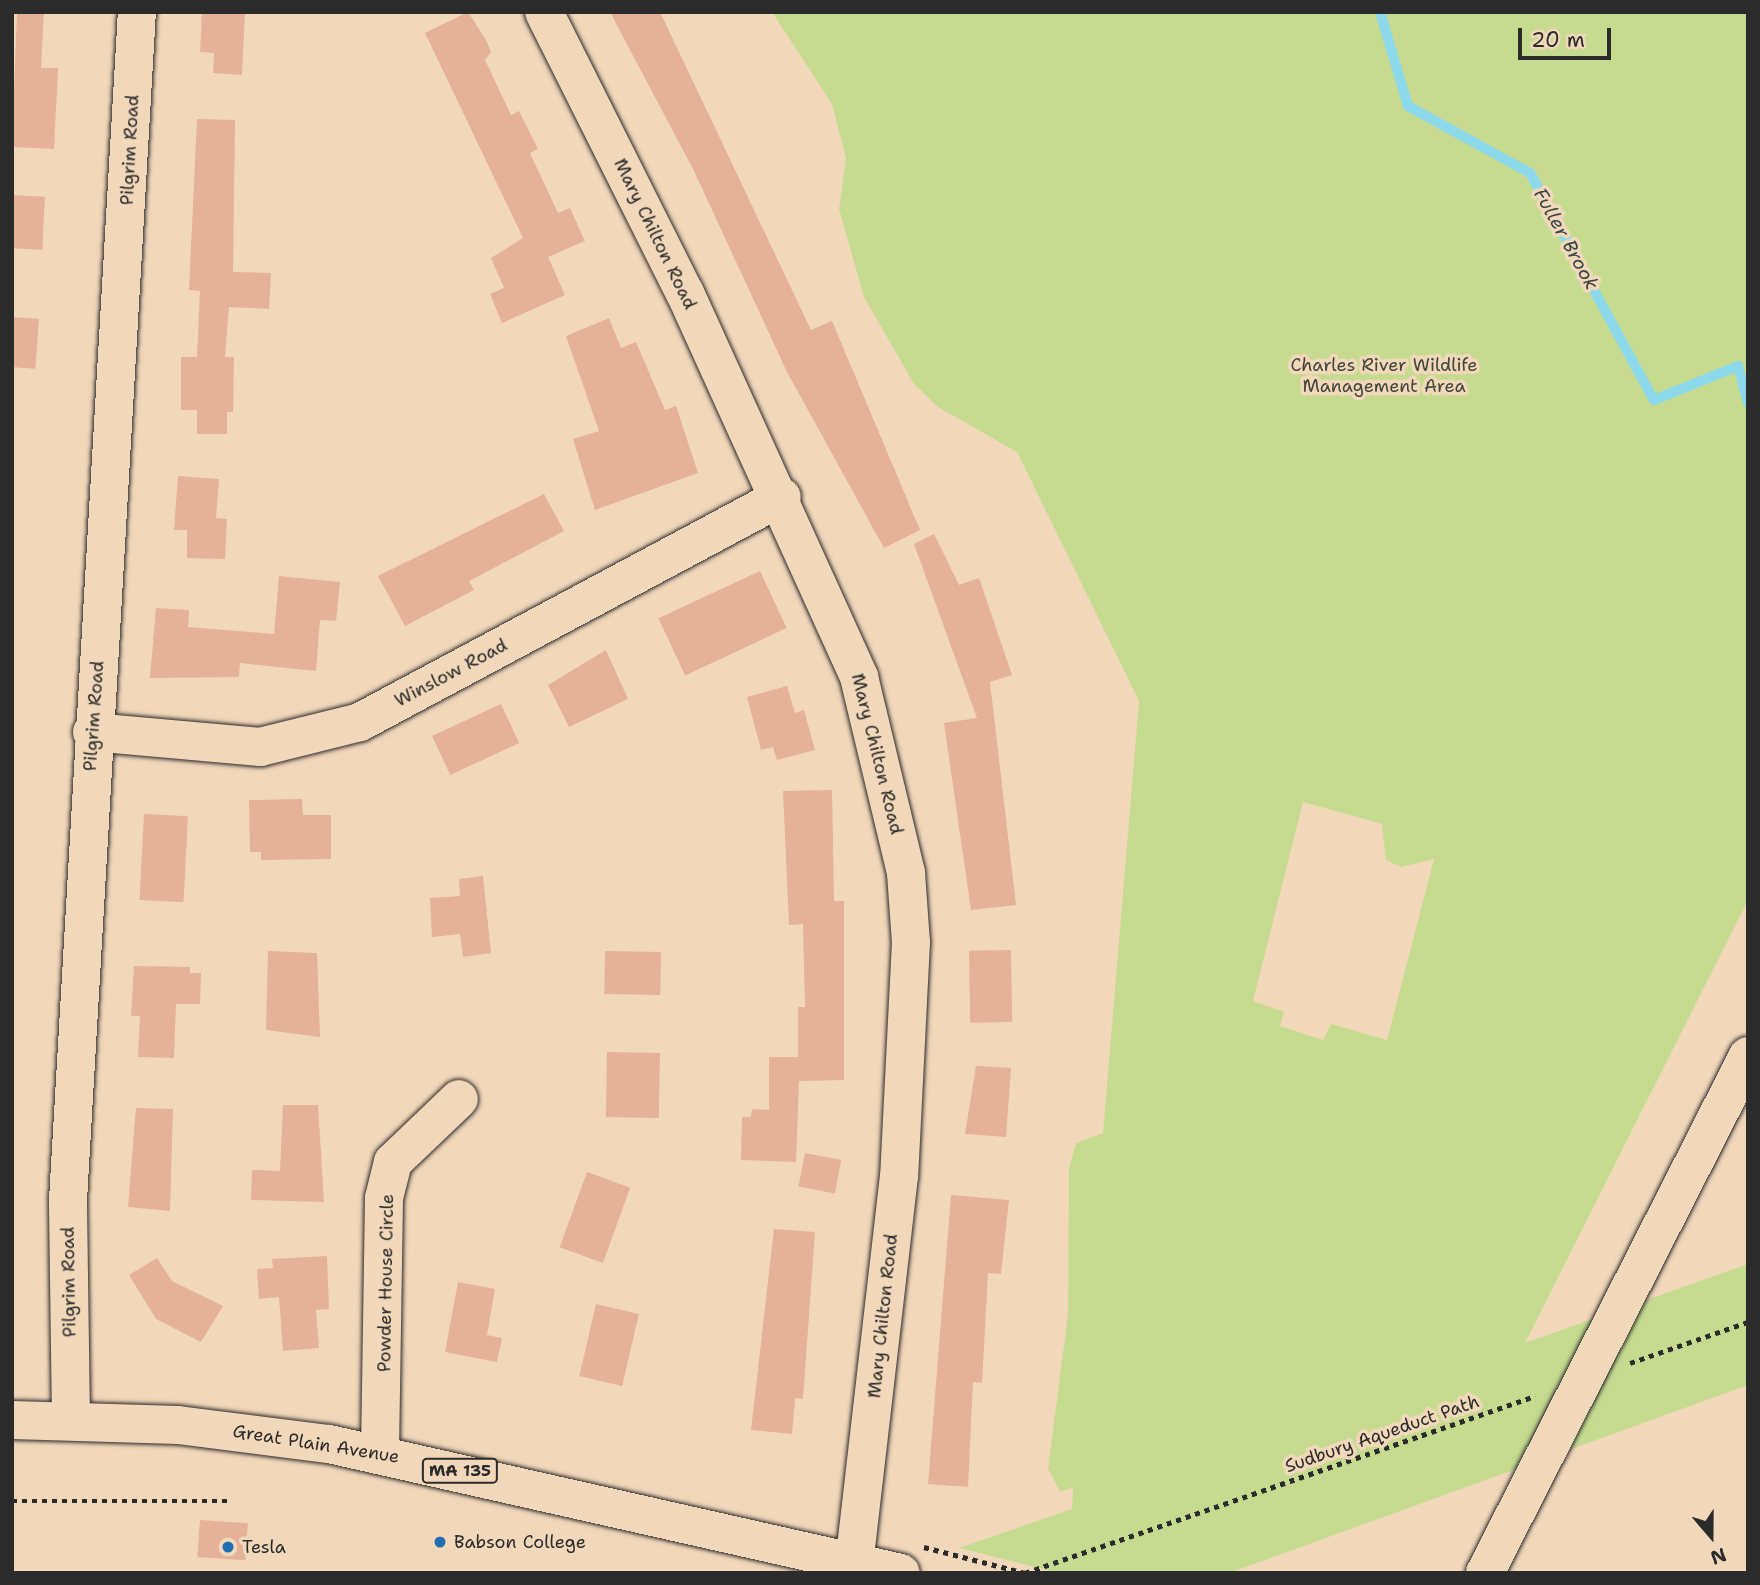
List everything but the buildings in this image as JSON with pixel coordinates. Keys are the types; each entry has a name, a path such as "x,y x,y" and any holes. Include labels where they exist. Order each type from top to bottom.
{"street":[{"name":"Pilgrim Road","path":"71,1420 68,1200 92,732 137,12"},
{"name":"Mary Chilton Road","path":"544,12 782,497 859,677 906,873 911,942 899,1176 854,1562"},
{"name":"Winslow Road","path":"92,732 260,747 360,722 782,497"},
{"path":"1485,1573 1748,1056"},
{"name":"Powder House Circle","path":"380,1453 384,1198 393,1162 459,1099"},
{"name":"Great Plain Avenue","path":"12,1420 71,1420 226,1429 380,1453 854,1562 906,1558"}],"path":[{"name":"Sudbury Aqueduct Path","path":"906,1558 1025,1573 1748,1322"},
{"path":"12,1501 227,1501"}],"green space":[{"name":"Charles River Wildlife Management Area","path":"772,12 1748,12 1748,900 1525,1343 1748,1264 1748,1385 1229,1573 1059,1573 959,1548 1072,1509 1073,1488 1060,1491 1048,1469 1068,1314 1069,1168 1076,1143 1103,1133 1139,701 1017,452 938,407 914,384 864,297 839,209 846,158 832,104","holes":["1303,802 1382,824 1386,860 1401,867 1434,859 1387,1040 1331,1024 1323,1040 1280,1026 1284,1012 1253,1001"]}],"waterway":[{"name":"Fuller Brook","path":"1380,12 1408,106 1530,173 1654,400 1738,366 1748,403"}],"place":[{"name":"Babson College","path":"440,1542"},
{"name":"Tesla","path":"228,1547"}]}
